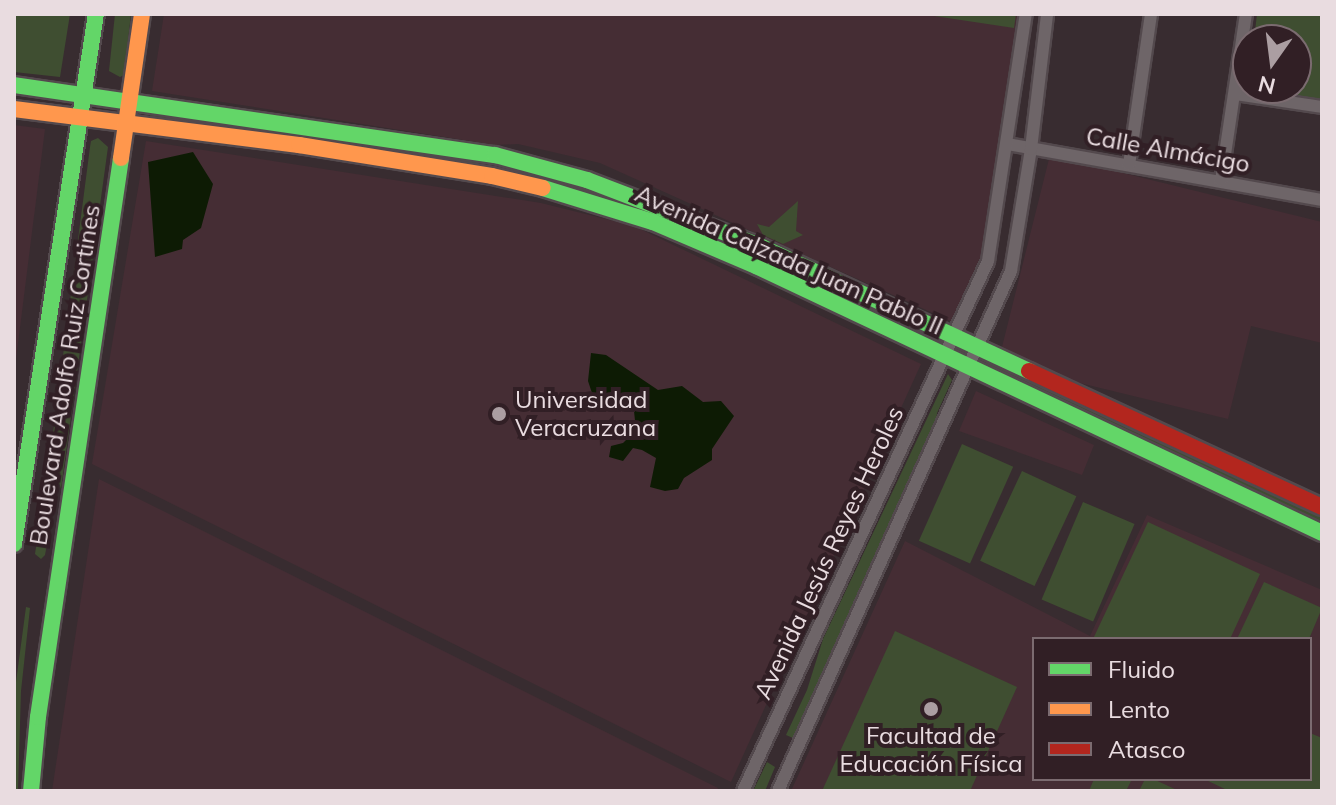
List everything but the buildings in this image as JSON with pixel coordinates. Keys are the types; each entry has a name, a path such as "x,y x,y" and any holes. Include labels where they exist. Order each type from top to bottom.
{"main road":[{"name":"Boulevard Adolfo Ruiz Cortines","path":"14,544 96,14"},
{"name":"Boulevard Adolfo Ruiz Cortines","path":"31,791 53,609 142,14"},
{"name":"Avenida Calzada Juan Pablo II","path":"14,85 495,155 587,180 762,247 1322,507"},
{"name":"Avenida Calzada Juan Pablo II","path":"14,109 492,176 583,198 653,222 756,266 1322,533"},
{"path":"492,176 495,155"},
{"path":"756,266 762,247"}],"street":[{"name":"Avenida Jesús Reyes Heroles","path":"743,791 945,356 992,247 1026,14"},
{"name":"Avenida Jesús Reyes Heroles","path":"778,791 1015,258 1047,14"},
{"path":"1129,165 1151,14"},
{"path":"1221,181 1233,104"},
{"path":"1302,104 1322,107"},
{"name":"Calle Almácigo","path":"1007,144 1322,200"}],"shaded area":[{"path":"14,14 70,14 60,77 14,72"},
{"path":"115,14 131,14 124,75 120,77 109,71"},
{"path":"164,14 1024,14 992,247 955,323 600,163 518,144 495,145 152,91"},
{"path":"921,14 1016,14 1014,28"},
{"path":"1257,14 1322,14 1322,100 1312,98 1312,24 1256,24"},
{"path":"150,115 288,132 287,136 150,119"},
{"path":"14,125 45,129 14,375"},
{"path":"98,138 108,147 61,489 56,472 49,464 90,147 91,141"},
{"path":"313,140 477,162 478,165 475,168"},
{"name":"Universidad Veracruzana","path":"146,141 541,203 634,226 921,364 731,782 92,464"},
{"path":"193,152 213,184 201,228 183,240 182,249 155,257 148,162"},
{"path":"1050,155 1322,222 1322,343 1251,326 1228,419 998,363"},
{"path":"798,201 796,231 803,235 783,244 763,235 757,224 769,227"},
{"path":"771,261 942,341 942,345 939,347 767,263"},
{"path":"591,353 606,355 658,390 682,386 703,402 721,401 734,416 712,449 712,460 684,478 678,489 665,491 650,487 656,458 633,448 623,461 609,457 611,446 623,443 636,430 634,411 619,402 594,399 588,381"},
{"path":"987,361 1322,517 1322,524 985,366"},
{"path":"948,374 952,380 937,413 936,426 847,625 793,738 786,735 807,690 823,639"},
{"path":"976,391 1094,445 1082,475 959,431"},
{"path":"962,444 1013,467 970,564 919,541"},
{"path":"1022,471 1076,496 1035,586 980,561"},
{"path":"99,479 718,788 717,791 52,791"},
{"path":"45,487 52,496 52,517 45,555 41,559 35,554"},
{"path":"1083,502 1135,524 1093,621 1042,600"},
{"name":"Facultad de Educación Física","path":"1147,515 1322,590 1322,791 791,791 905,541 1090,636"},
{"path":"1148,522 1260,574 1231,637 1094,637"},
{"path":"1264,582 1322,608 1310,637 1238,637"},
{"path":"26,607 30,608 21,691 18,791 14,791 14,697"},
{"path":"895,631 1017,687 970,791 822,791"},
{"path":"1312,734 1322,738 1322,791 1229,791 1208,781 1312,781"},
{"path":"767,762 775,767 765,791 753,791"},
{"path":"1093,781 1131,781 1126,791 1089,791"},
{"path":"1144,781 1157,781 1177,790 1139,791"}],"traffic: fast":[{"path":"14,544 96,14"},
{"path":"14,85 495,155 587,180 762,247 1029,371"},
{"path":"31,791 38,717 121,158"},
{"path":"543,188 653,222 756,266 1322,533"}],"traffic: slow":[{"path":"121,158 142,14"},
{"path":"14,109 299,145 492,176 543,188"}],"traffic: jam":[{"path":"1029,371 1322,507"}],"place":[{"name":"Universidad Veracruzana","path":"499,414"},
{"name":"Facultad de Educación Física","path":"931,709"}]}
